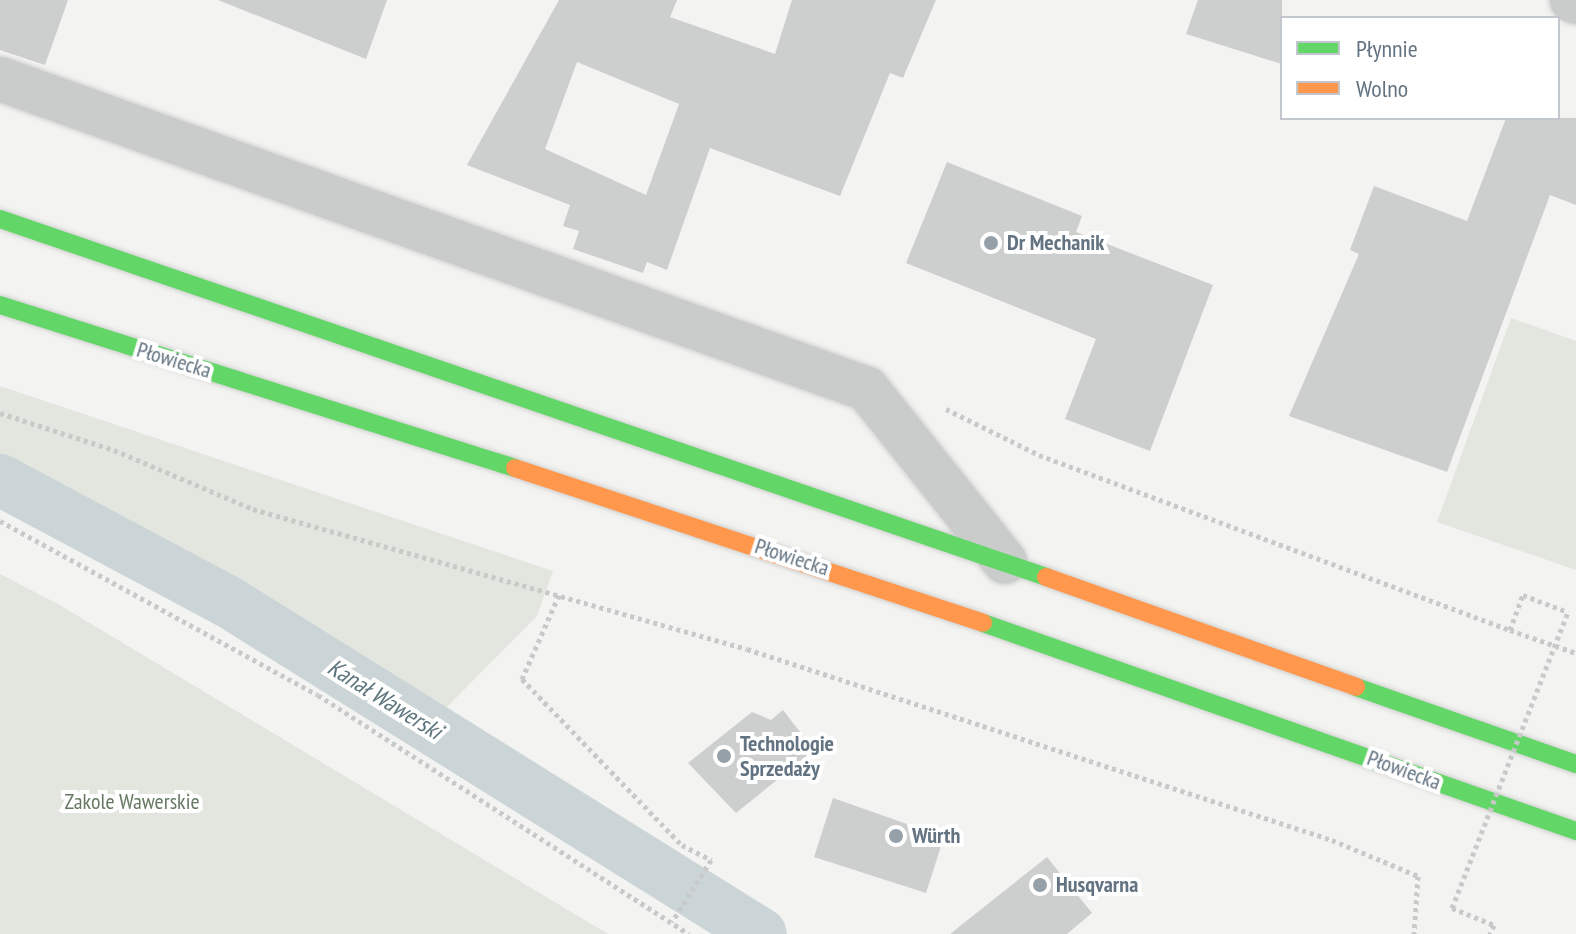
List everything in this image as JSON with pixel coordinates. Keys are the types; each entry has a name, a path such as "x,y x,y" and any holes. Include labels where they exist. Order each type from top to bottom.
{"main road":[{"path":"0,219 1005,562 1576,764"},
{"name":"Płowiecka","path":"0,305 800,559 1576,831"}],"street":[{"path":"0,79 867,389 1005,562"}],"path":[{"path":"0,413 114,450 253,509 747,649 1332,840 1418,876 1414,934"},
{"path":"0,521 318,695 689,934"},
{"path":"559,595 522,679 682,845 711,860 672,922"},
{"path":"1490,934 1494,925 1452,908 1568,612 1523,595"},
{"path":"1510,630 1576,653"}],"green space":[{"path":"1511,318 1576,341 1576,570 1437,522"},
{"path":"0,386 553,571 537,616 440,714 0,470"},
{"name":"Zakole Wawerskie","path":"0,574 58,604 608,934 0,934"}],"building":[{"path":"0,0 68,0 45,65 0,50"},
{"path":"218,0 387,0 366,59"},
{"path":"559,0 677,0 670,17 775,54 792,0 936,0 903,78 890,73 840,196 710,148 667,270 647,262 643,273 573,249 579,231 563,226 570,205 467,165","holes":["577,62 679,104 646,195 545,149"]},
{"path":"1198,0 1282,0 1280,63 1186,34"},
{"path":"1576,118 1576,205 1550,195 1447,472 1289,416 1359,254 1350,250 1374,186 1467,221 1505,120"},
{"path":"947,162 1082,216 1076,232 1213,285 1150,451 1065,419 1096,339 906,263"},
{"path":"783,710 814,750 736,813 688,763 752,712 771,720"},
{"path":"833,798 944,837 926,893 814,857"},
{"name":"Husqvarna","path":"1047,857 1092,913 1067,934 950,934"}],"waterway":[{"name":"Kanał Wawerski","path":"0,480 227,601 761,934"}],"traffic: fast":[{"path":"0,219 1046,577"},
{"path":"0,305 515,468"},
{"path":"983,623 1576,831"},
{"path":"1356,687 1576,764"}],"traffic: slow":[{"path":"515,468 983,623"},
{"path":"1046,577 1356,687"}],"place":[{"name":"Dr Mechanik","path":"991,243"},
{"name":"Technologie Sprzedaży","path":"724,756"},
{"name":"Würth","path":"896,836"},
{"name":"Husqvarna","path":"1040,885"}]}
